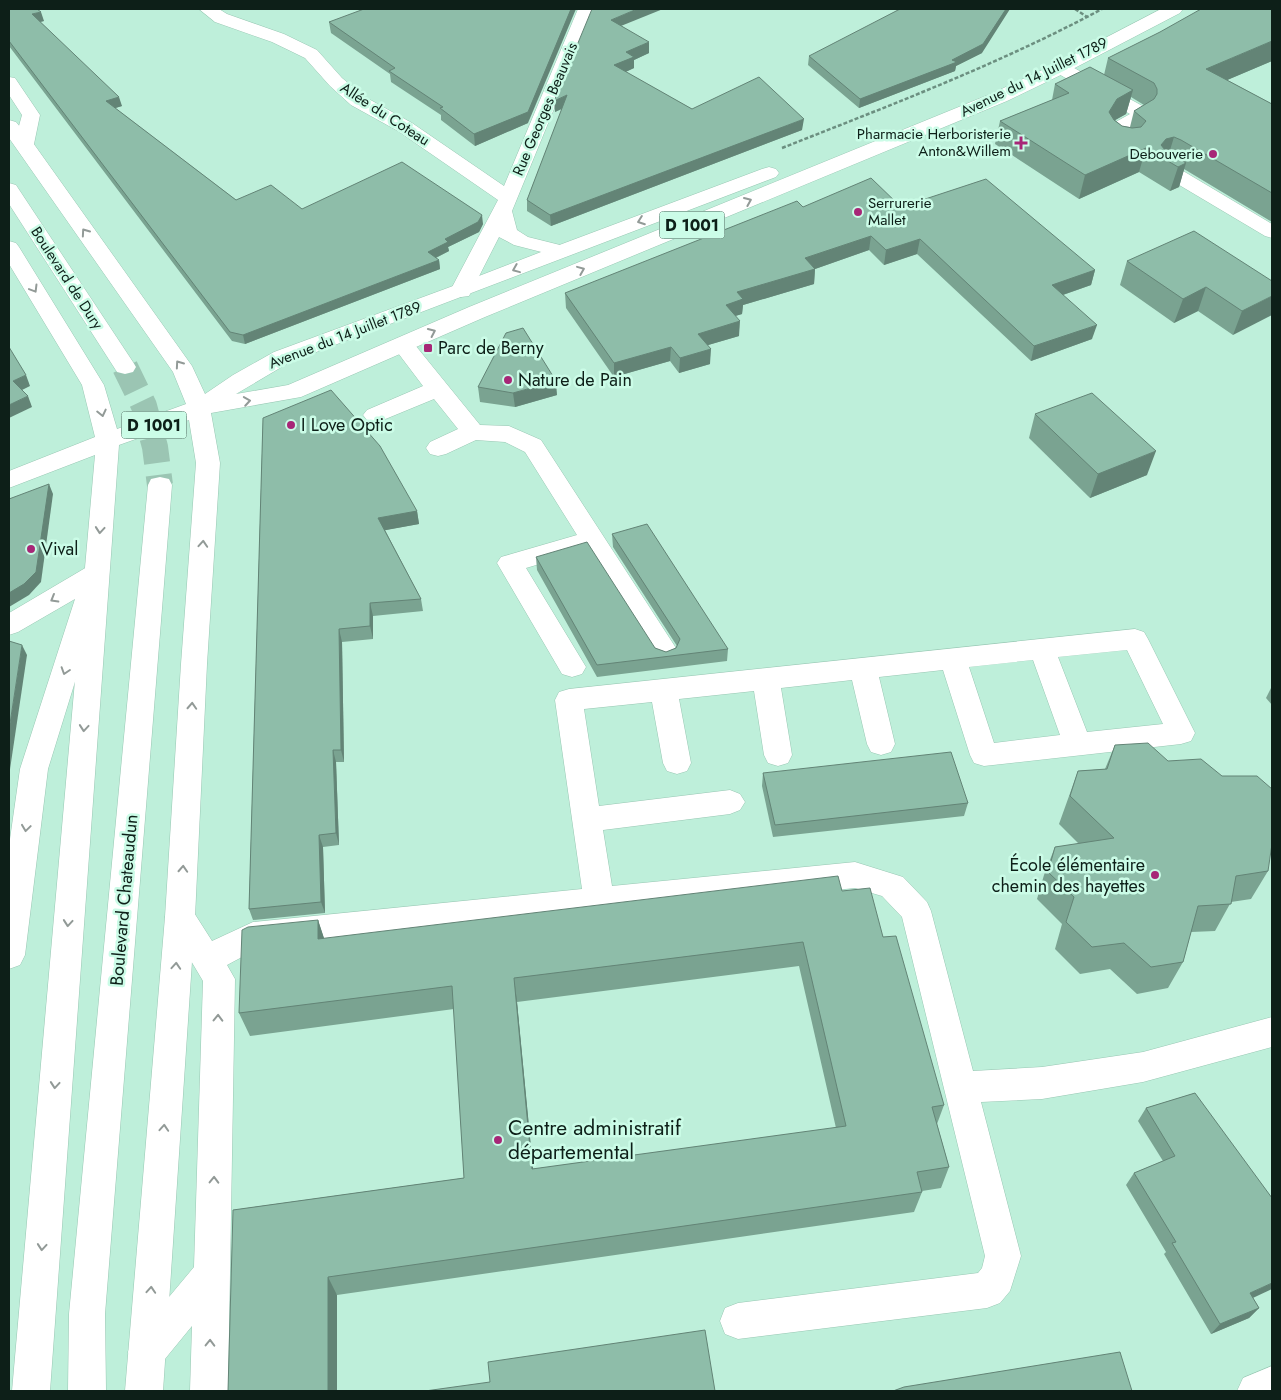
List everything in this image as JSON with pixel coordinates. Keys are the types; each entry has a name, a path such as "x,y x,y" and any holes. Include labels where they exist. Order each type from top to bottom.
{"main road":[{"name":"Allée du Coteau","path":"208,9 221,18 278,38 311,54 336,82 358,100 405,127 505,203"},
{"name":"Rue Georges Beauvais","path":"461,291 505,203 587,9"},
{"name":"Avenue du 14 Juillet 1789","path":"199,408 293,392 477,312 982,104 1060,59 1140,9"},
{"name":"Avenue du 14 Juillet 1789","path":"1060,59 1174,9"},
{"path":"1060,59 1140,112 1139,118 1119,128 1115,135 1116,139 1127,145"},
{"path":"9,82 31,115 24,144"},
{"name":"Avenue du 14 Juillet 1789","path":"199,408 240,380 282,357 818,155 956,96"},
{"path":"9,126 24,144 184,370 199,408 208,463 180,917 144,1391"},
{"path":"1166,169 1272,232"},
{"name":"Boulevard de Dury","path":"9,189 126,367"},
{"path":"505,203 507,233 521,241 561,251"},
{"path":"9,247 93,385 108,441 31,1391"},
{"path":"403,345 473,432"},
{"path":"375,415 438,388"},
{"name":"D 1001","path":"9,480 199,408"},
{"path":"438,448 473,432 509,434 533,446 665,652"},
{"name":"Boulevard Chateaudun","path":"87,1391 87,1314 160,485"},
{"path":"572,667 510,563 593,539"},
{"path":"9,625 96,574"},
{"path":"9,955 34,769 96,574"},
{"path":"600,901 569,700 952,658 1135,639 1181,733 984,754 952,658"},
{"path":"1042,649 1076,744"},
{"path":"863,668 881,744"},
{"path":"766,679 778,755"},
{"path":"664,690 677,763"},
{"path":"588,820 730,802"},
{"path":"208,959 252,936 855,875 892,886 916,910 1003,1256 997,1278 987,1290 738,1321"},
{"path":"180,917 219,979 209,1391"},
{"path":"961,1087 1042,1082 1143,1067 1272,1032"},
{"path":"147,1352 212,1273"},
{"name":"Boulevard Chateaudun","path":"72,1391 87,1314"},
{"path":"1256,1391 1272,1385"}],"path":[{"path":"1075,9 1087,17"},
{"path":"774,151 974,72 1102,9"}],"building":[{"path":"9,9 37,9 41,12 32,14 119,97 106,101 236,200 271,185 302,209 402,162 482,215 478,222 445,239 448,242 428,252 439,260 243,335 230,332 9,41"},
{"path":"364,9 571,9 528,112 474,134 440,108 443,107 389,71 395,68 329,22"},
{"path":"592,9 637,9 611,20 649,42 626,52 634,57 614,65 692,109 759,77 804,119 550,215 527,200 567,95 554,101"},
{"path":"900,9 1006,9 983,44 952,60 957,62 860,99 809,56"},
{"path":"1201,9 1272,9 1272,41 1206,69 1272,104 1272,193 1174,137 1166,139 1161,145 1165,150 1186,163 1178,167 1146,148 1085,175 1000,121 1069,93 1055,84 1090,67 1133,90 1117,99 1109,112 1114,120 1122,126 1141,127 1146,121 1134,111 1154,99 1157,89 1154,83 1108,58"},
{"path":"871,178 901,207 986,179 1095,270 1052,285 1097,325 1034,346 920,239 886,250 871,236 805,258 815,269 737,292 743,299 726,305 740,321 698,334 711,349 680,358 671,347 614,363 565,293 797,201 803,207"},
{"path":"1194,231 1272,281 1272,296 1242,311 1206,287 1183,299 1127,261"},
{"path":"523,328 556,381 513,393 478,387 506,333"},
{"path":"9,347 26,375 13,381 28,396 9,405"},
{"path":"331,390 380,446 417,511 378,518 421,599 370,603 370,626 339,629 341,750 333,750 336,833 319,835 321,902 249,909 263,418"},
{"path":"1092,393 1156,451 1098,474 1035,414"},
{"path":"49,484 36,572 24,584 9,593 9,499"},
{"path":"647,524 728,649 597,665 536,557 587,542 655,648 666,652 676,648 680,639 612,534"},
{"path":"9,641 22,645 9,730"},
{"path":"1148,743 1168,761 1201,759 1222,776 1257,776 1272,789 1272,844 1268,871 1236,876 1231,904 1198,906 1183,962 1151,967 1124,943 1092,947 1066,922 1074,897 1048,872 1055,847 1114,838 1070,796 1078,771 1107,769 1115,745"},
{"path":"951,752 968,803 775,825 763,773"},
{"name":"Centre administratif départemental","path":"838,876 842,891 870,888 883,937 896,936 944,1105 932,1107 949,1167 917,1172 922,1192 328,1277 328,1391 228,1391 233,1210 464,1178 452,986 239,1013 242,930 248,927 318,920 318,939","holes":["803,942 846,1126 532,1169 514,978"]},
{"path":"1195,1093 1272,1198 1272,1283 1250,1293 1259,1308 1220,1324 1172,1243 1176,1242 1134,1173 1175,1156 1146,1108"},
{"path":"705,1330 715,1391 425,1391 490,1382 488,1362"},
{"path":"1120,1352 1132,1391 893,1391 904,1387"}],"tunnel":[{"path":"125,367 144,406 155,447 160,485"}],"place":[{"name":"Pharmacie Herboristerie Anton&Willem","path":"1021,143"},
{"name":"Debouverie","path":"1213,154"},
{"name":"Serrurerie Mallet","path":"858,212"},
{"name":"Parc de Berny","path":"428,348"},
{"name":"Nature de Pain","path":"508,380"},
{"name":"I Love Optic","path":"291,425"},
{"name":"Vival","path":"31,549"},
{"name":"École élémentaire chemin des hayettes","path":"1155,875"},
{"name":"Centre administratif départemental","path":"498,1140"}]}
